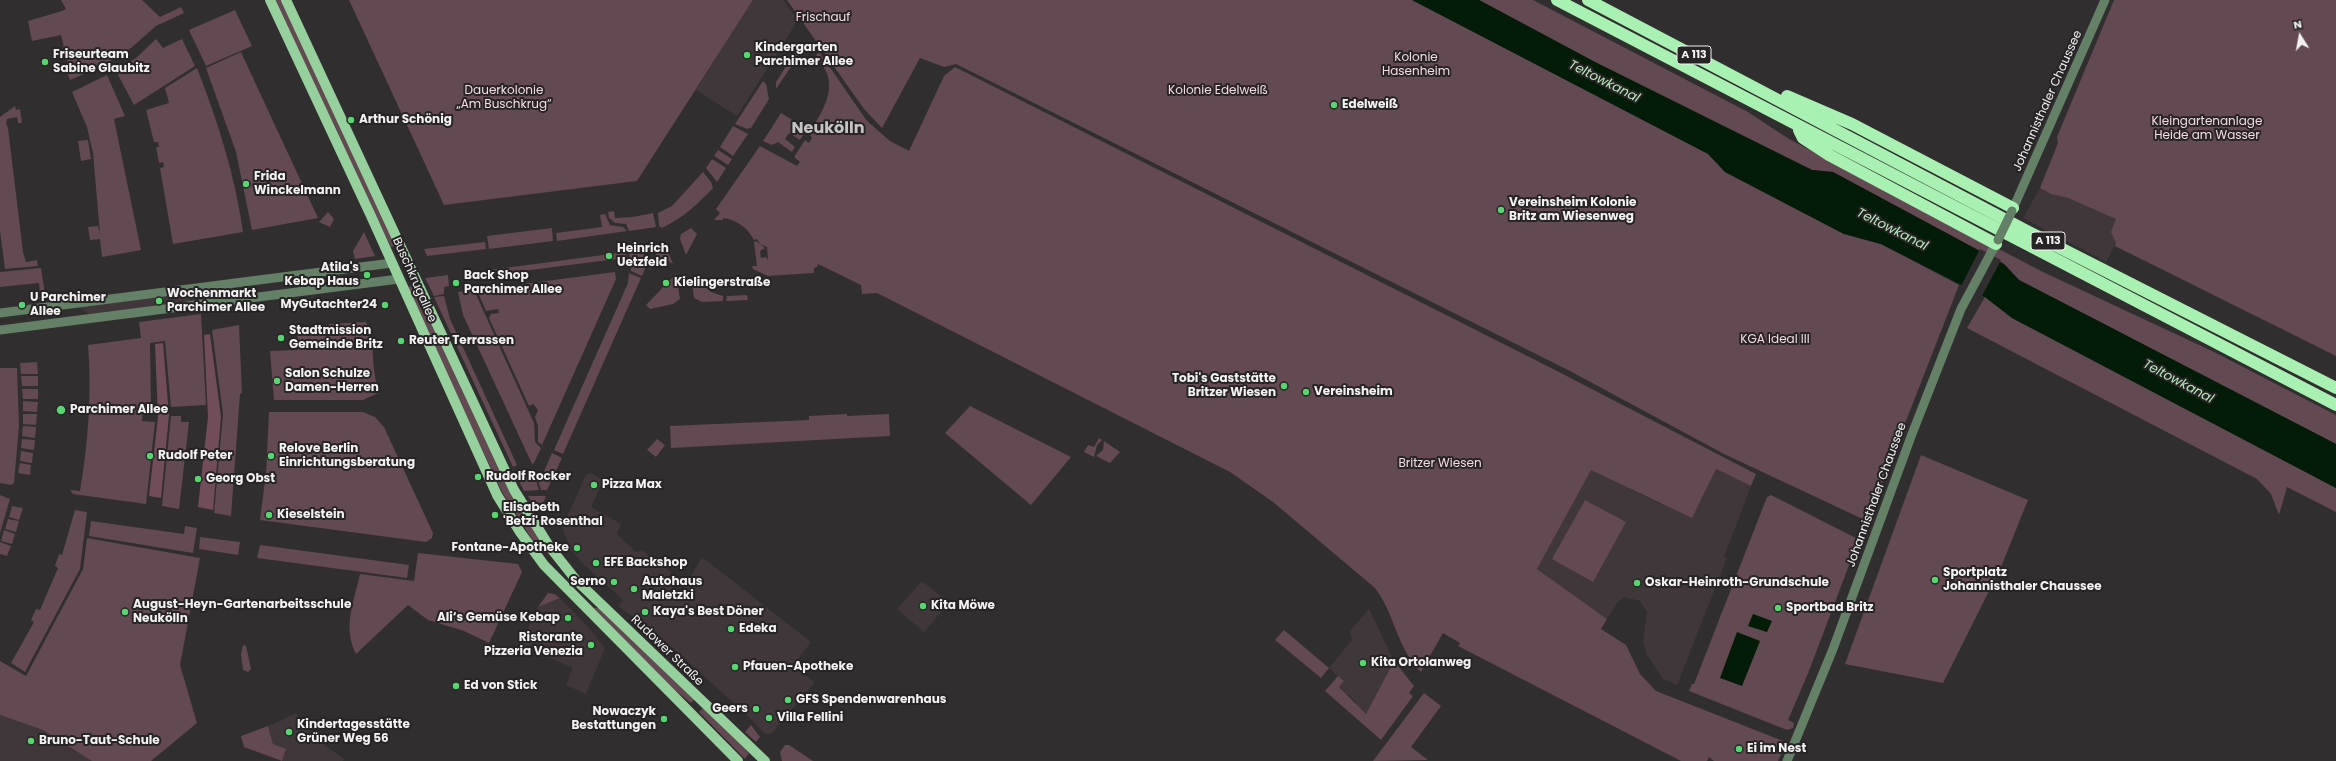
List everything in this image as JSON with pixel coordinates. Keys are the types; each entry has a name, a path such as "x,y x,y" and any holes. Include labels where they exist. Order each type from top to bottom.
{"highway":[{"name":"A 113","path":"1557,0 1796,126 2336,405"},
{"name":"A 113","path":"1588,0 2027,230 2336,388"},
{"path":"1762,90 1774,90 1852,124 2013,210"},
{"path":"1796,126 1803,138 1829,155 1995,245"}],"main road":[{"name":"Buschkrugallee","path":"270,0 392,263 497,495 520,532 544,565 738,761"},
{"name":"Buschkrugallee","path":"286,0 514,490 555,555"},
{"name":"Rudower Straße","path":"555,555 595,601 765,761"}],"street":[{"name":"Johannisthaler Chaussee","path":"1787,761 1833,649 1912,434 1967,298 2013,210 2105,0"},
{"path":"0,313 392,263"},
{"path":"0,330 399,279"}],"shaded area":[{"name":"Kindergarten Parchimer Allee","path":"753,0 783,0 798,20 737,116 696,90"},
{"path":"2040,188 2051,194 2068,198 2116,219 2114,236 2116,243 2106,262 2023,218"},
{"name":"Wochenmarkt Parchimer Allee","path":"232,287 240,292 247,289 247,293 244,296 171,305 166,302 163,305 91,316 78,306 122,301 124,303 126,301 165,297 222,288 225,290 226,288"},
{"path":"210,334 221,417 213,510 198,507 208,417 204,335"},
{"path":"163,343 169,415 161,498 149,496 158,417 155,344"},
{"name":"Oskar-Heinroth-Grundschule","path":"1591,469 1662,505 1716,469 1751,486 1724,557 1727,558 1677,685 1663,679 1647,655 1643,642 1647,612 1640,601 1624,597 1618,602 1607,619 1537,569"},
{"path":"591,473 603,481 591,507 621,524 617,534 636,552 642,550 671,572 666,583 682,592 702,557 811,642 793,666 815,682 771,734 765,734 746,714 657,634 618,606 623,600 582,563 571,550 562,528 586,475"},
{"name":"Kita Möwe","path":"922,581 949,603 924,632 897,609"},
{"path":"560,598 590,629 605,648 586,694 566,685 573,668 520,645 538,607"},
{"name":"Kita Ortolanweg","path":"1369,609 1394,661 1366,714 1355,704 1356,702 1339,687 1344,681 1329,668 1352,640 1350,631"},
{"name":"Kindertagesstätte Grüner Weg 56","path":"296,713 313,737 344,759 343,761 282,761 286,749 273,744 268,726"},
{"name":"Bruno-Taut-Schule","path":"0,715 43,730 92,761 0,761"}],"green space":[{"path":"61,0 142,0 160,17 181,7 184,13 156,26 131,48 103,66 70,80 65,66 68,65 61,35 32,41 28,21 66,9"},
{"path":"273,0 282,0 396,246 391,247"},
{"name":"Dauerkolonie „Am Buschkrug“","path":"349,0 753,0 637,181 444,205"},
{"path":"787,0 1412,0 1709,154 1725,172 1844,234 1881,244 1959,285 1867,521 1724,454 1570,371 956,64 944,67 920,58 882,128 864,109"},
{"path":"1479,0 1533,0 1748,112 1789,139 2041,271 2214,352 2336,415 2336,444 2019,280 2004,264 1833,172 1812,170 1595,62"},
{"name":"Kleingartenanlage Heide am Wasser","path":"2114,0 2336,0 2336,356 2115,246 2116,243 2111,232 2116,219 2068,198 2051,194 2040,188 2058,143 2057,137"},
{"path":"235,10 252,46 206,66 189,30"},
{"path":"156,39 163,48 182,39 195,66 134,105 116,71 136,58"},
{"name":"Britzer Wiesen","path":"813,43 867,121 890,141 909,151 944,76 955,67 1559,372 1756,474 1751,486 1716,469 1692,518 1591,470 1537,569 1607,619 1601,629 1626,645 1640,674 1656,691 1783,741 1785,745 1778,761 1714,761 1709,757 1707,761 1681,761 1458,646 1460,643 1443,633 1421,672 1406,653 1382,598 1375,588 1273,502 1230,472 877,293 862,294 861,285 818,264 817,267 814,268 814,273 768,276 753,269 752,266 757,266 754,242 756,241 765,248 760,251 761,258 766,257 768,260 767,247 760,244 757,239 754,240 748,231 737,222 723,218 723,220 714,220 720,213 716,209 760,146 797,166 800,162 794,157 805,140 809,143 812,138 809,133 825,104 828,95 828,75 823,66 815,57 819,52 808,44"},
{"path":"241,52 318,218 252,230 236,152 206,68"},
{"path":"795,52 799,52 799,55 776,89 776,82"},
{"path":"197,68 225,149 240,211 243,232 173,244 160,168 164,167 163,162 159,163 156,147 159,147 158,142 154,142 146,110 169,103 165,88"},
{"path":"107,75 125,116 114,119 141,250 102,257 100,239 90,240 88,227 98,226 100,234 93,153 87,127 72,92"},
{"path":"763,81 766,84 769,99 751,128 747,129 735,124"},
{"path":"15,106 16,110 20,109 22,123 18,123 17,117 7,119 6,123 8,128 23,252 26,262 37,260 38,266 5,269 0,231 0,117"},
{"path":"781,113 807,129 800,140 789,133 785,139 795,147 792,152 778,142 772,145 763,141"},
{"path":"733,126 748,134 733,156 720,147"},
{"path":"88,140 91,159 81,161 78,141"},
{"path":"718,150 732,159 728,165 714,156"},
{"path":"712,159 726,168 717,182 706,168"},
{"path":"703,172 711,182 713,188 696,205 683,215 662,228 659,226 658,213 672,206"},
{"path":"614,211 615,218 633,217 653,213 656,227 629,231 626,224 615,223 609,218 608,212"},
{"path":"328,212 334,219 330,227 319,222"},
{"path":"605,214 610,225 623,227 627,231 557,241 556,233 602,227 600,215"},
{"path":"552,228 553,241 489,249 487,236"},
{"path":"691,228 697,234 686,255 680,239 681,234"},
{"path":"364,232 375,256 355,259 353,251"},
{"path":"485,242 486,249 427,256 424,249"},
{"path":"659,248 668,252 673,264 664,259 649,270"},
{"path":"640,250 648,261 642,276 631,271 629,252"},
{"path":"626,252 628,263 620,263 617,259 475,277 474,272"},
{"path":"41,268 45,294 40,299 34,300 33,294 40,293 39,283 0,287 0,272"},
{"path":"615,272 616,279 542,445 538,442 538,426 535,417 538,410 533,404 529,406 489,318 491,314 499,313 498,309 486,311 477,290"},
{"path":"629,273 641,278 563,454 554,450 628,283"},
{"path":"676,274 680,299 673,304 650,309 646,305"},
{"path":"448,275 449,286 444,287 444,294 434,296 425,278"},
{"path":"698,280 711,292 723,296 723,301 702,302 694,298 692,282"},
{"path":"411,286 423,313 431,323 510,493 545,549 540,552 502,492 407,288"},
{"path":"474,290 534,423 535,442 541,448 534,463 532,464 463,315 458,292"},
{"path":"747,295 748,300 726,301 727,296"},
{"path":"444,296 450,319 517,465 513,467 434,297"},
{"path":"1985,297 2012,318 2336,488 2336,512 2287,487 2279,515 2271,494 2257,479 1967,328"},
{"path":"201,314 206,405 171,407 165,341 150,343 151,408 143,408 142,421 155,422 146,504 73,494 70,490 80,491 87,437 90,382 88,345 141,338 139,322"},
{"path":"366,322 371,339 375,375 380,392 363,400 274,400 270,351 298,350 297,331 329,330 329,324"},
{"path":"239,325 242,393 240,394 231,516 214,513 223,414 212,330"},
{"path":"37,362 38,374 21,374 20,363"},
{"path":"0,368 17,368 19,426 14,483 11,485 0,483"},
{"path":"21,376 38,376 38,386 22,386"},
{"path":"22,389 38,389 38,399 23,399"},
{"path":"23,401 38,402 37,412 23,411"},
{"path":"970,406 1071,457 1031,505 945,433"},
{"path":"269,412 363,412 375,417 384,427 433,533 432,538 426,542 260,520 266,473"},
{"path":"23,414 37,414 36,425 23,424"},
{"path":"847,414 847,416 889,414 890,436 671,448 670,426 809,420 809,416"},
{"path":"171,416 181,416 181,422 189,422 179,509 162,506"},
{"path":"23,426 36,427 35,438 22,436"},
{"path":"1099,438 1102,440 1097,445 1094,457 1084,452 1088,445 1094,447"},
{"path":"22,439 35,440 34,450 21,448"},
{"path":"657,439 665,445 656,457 647,450"},
{"path":"1104,441 1120,452 1110,463 1096,456 1103,450"},
{"path":"21,451 33,453 32,463 20,461"},
{"path":"552,453 562,458 547,490 541,490 537,477 543,474"},
{"name":"Sportplatz Johannisthaler Chaussee","path":"1921,455 2028,500 2001,567 1943,683 1845,664"},
{"path":"20,463 31,465 30,475 18,473"},
{"path":"525,473 529,480 535,477 539,490 524,491 517,477"},
{"path":"0,495 10,499 0,533"},
{"name":"Sportbad Britz","path":"1771,495 1856,538 1857,544 1809,671 1788,720 1794,723 1793,728 1787,730 1689,691 1692,684 1694,684 1767,497"},
{"path":"528,496 546,496 540,510 536,510"},
{"path":"1585,500 1626,522 1593,582 1552,559"},
{"path":"12,506 23,508 19,520 9,517"},
{"path":"75,510 87,512 80,569 25,672 11,663 34,622 31,620 36,609 40,610 58,568 55,566 59,554 62,555"},
{"path":"8,519 19,521 16,532 5,529"},
{"path":"91,521 184,534 185,526 197,528 193,553 89,536"},
{"path":"4,530 15,534 12,544 1,541"},
{"path":"200,537 240,542 238,555 199,549"},
{"name":"August-Heyn-Gartenarbeitsschule Neukölln","path":"87,538 200,558 180,665 197,723 151,761 92,761 43,730 0,715 0,661 26,676 83,569"},
{"path":"0,542 11,546 7,556 0,554"},
{"path":"260,545 409,565 407,578 257,558"},
{"path":"418,553 518,564 522,572 489,643 464,631 428,620 408,605 356,654 350,634 350,614 360,574 414,581"},
{"path":"548,593 554,594 560,598 538,607"},
{"path":"594,608 599,608 694,700 691,703 667,684"},
{"path":"1284,630 1329,668 1321,678 1275,640"},
{"path":"243,645 246,646 251,669 248,672 243,670 241,654"},
{"path":"1394,661 1414,686 1409,693 1413,696 1381,740 1325,691 1338,676 1344,681 1339,687 1366,714"},
{"path":"1424,693 1441,706 1411,747 1428,760 1373,761"},
{"path":"703,708 749,753 745,759 699,712"},
{"path":"751,725 760,737 756,742 745,732"},
{"path":"268,726 273,744 286,749 282,761 244,747 241,736"},
{"path":"785,745 789,745 813,761 782,761 780,752"}],"water":[{"name":"Teltowkanal","path":"1412,0 1479,0 1595,62 1812,170 1833,172 2004,264 2019,280 2336,444 2336,488 2012,318 1985,297 1881,244 1844,234 1725,172 1708,154"},
{"path":"1753,614 1772,621 1767,632 1748,626"},
{"path":"1737,632 1760,641 1742,686 1720,678"}],"pier":[{"path":"1980,249 2001,260 1981,298 1960,288"}],"place":[{"name":"Kindergarten Parchimer Allee","path":"747,55"},
{"name":"Friseurteam Sabine Glaubitz","path":"45,62"},
{"name":"Edelweiß","path":"1334,105"},
{"name":"Arthur Schönig","path":"351,120"},
{"name":"Frida Winckelmann","path":"246,184"},
{"name":"Vereinsheim Kolonie Britz am Wiesenweg","path":"1501,210"},
{"name":"Heinrich Uetzfeld","path":"609,256"},
{"name":"Atila's Kebap Haus","path":"367,275"},
{"name":"Back Shop Parchimer Allee","path":"456,283"},
{"name":"Kielingerstraße","path":"666,283"},
{"name":"Wochenmarkt Parchimer Allee","path":"159,301"},
{"name":"U Parchimer Allee","path":"22,305"},
{"name":"MyGutachter24","path":"385,305"},
{"name":"Stadtmission Gemeinde Britz","path":"281,338"},
{"name":"Reuter Terrassen","path":"401,341"},
{"name":"Salon Schulze Damen-Herren","path":"277,381"},
{"name":"Tobi's Gaststätte Britzer Wiesen","path":"1284,386"},
{"name":"Vereinsheim","path":"1306,392"},
{"name":"Parchimer Allee","path":"61,410"},
{"name":"Rudolf Peter","path":"150,456"},
{"name":"Relove Berlin Einrichtungsberatung","path":"271,456"},
{"name":"Rudolf Rocker","path":"478,477"},
{"name":"Georg Obst","path":"198,479"},
{"name":"Pizza Max","path":"594,485"},
{"name":"Kieselstein","path":"269,515"},
{"name":"Elisabeth 'Betzi' Rosenthal","path":"495,515"},
{"name":"Fontane-Apotheke","path":"577,548"},
{"name":"EFE Backshop","path":"596,563"},
{"name":"Sportplatz Johannisthaler Chaussee","path":"1935,580"},
{"name":"Serno","path":"614,582"},
{"name":"Oskar-Heinroth-Grundschule","path":"1637,583"},
{"name":"Autohaus Maletzki","path":"634,589"},
{"name":"Kita Möwe","path":"923,606"},
{"name":"Sportbad Britz","path":"1778,608"},
{"name":"August-Heyn-Gartenarbeitsschule Neukölln","path":"125,612"},
{"name":"Kaya's Best Döner","path":"645,612"},
{"name":"Ali‘s Gemüse Kebap","path":"568,618"},
{"name":"Edeka","path":"731,629"},
{"name":"Ristorante Pizzeria Venezia","path":"591,645"},
{"name":"Kita Ortolanweg","path":"1363,663"},
{"name":"Pfauen-Apotheke","path":"735,667"},
{"name":"Ed von Stick","path":"456,686"},
{"name":"GFS Spendenwarenhaus","path":"788,700"},
{"name":"Geers","path":"756,709"},
{"name":"Villa Fellini","path":"769,718"},
{"name":"Nowaczyk Bestattungen","path":"664,719"},
{"name":"Kindertagesstätte Grüner Weg 56","path":"289,732"},
{"name":"Bruno-Taut-Schule","path":"31,741"},
{"name":"Ei im Nest","path":"1739,749"}],"district":[{"name":"Neukölln","path":"828,129"}],"park label":[{"name":"Frischauf","path":"823,18"},
{"name":"Kolonie Hasenheim","path":"1416,65"},
{"name":"Kolonie Edelweiß","path":"1218,91"},
{"name":"KGA Ideal III","path":"1775,340"}]}
